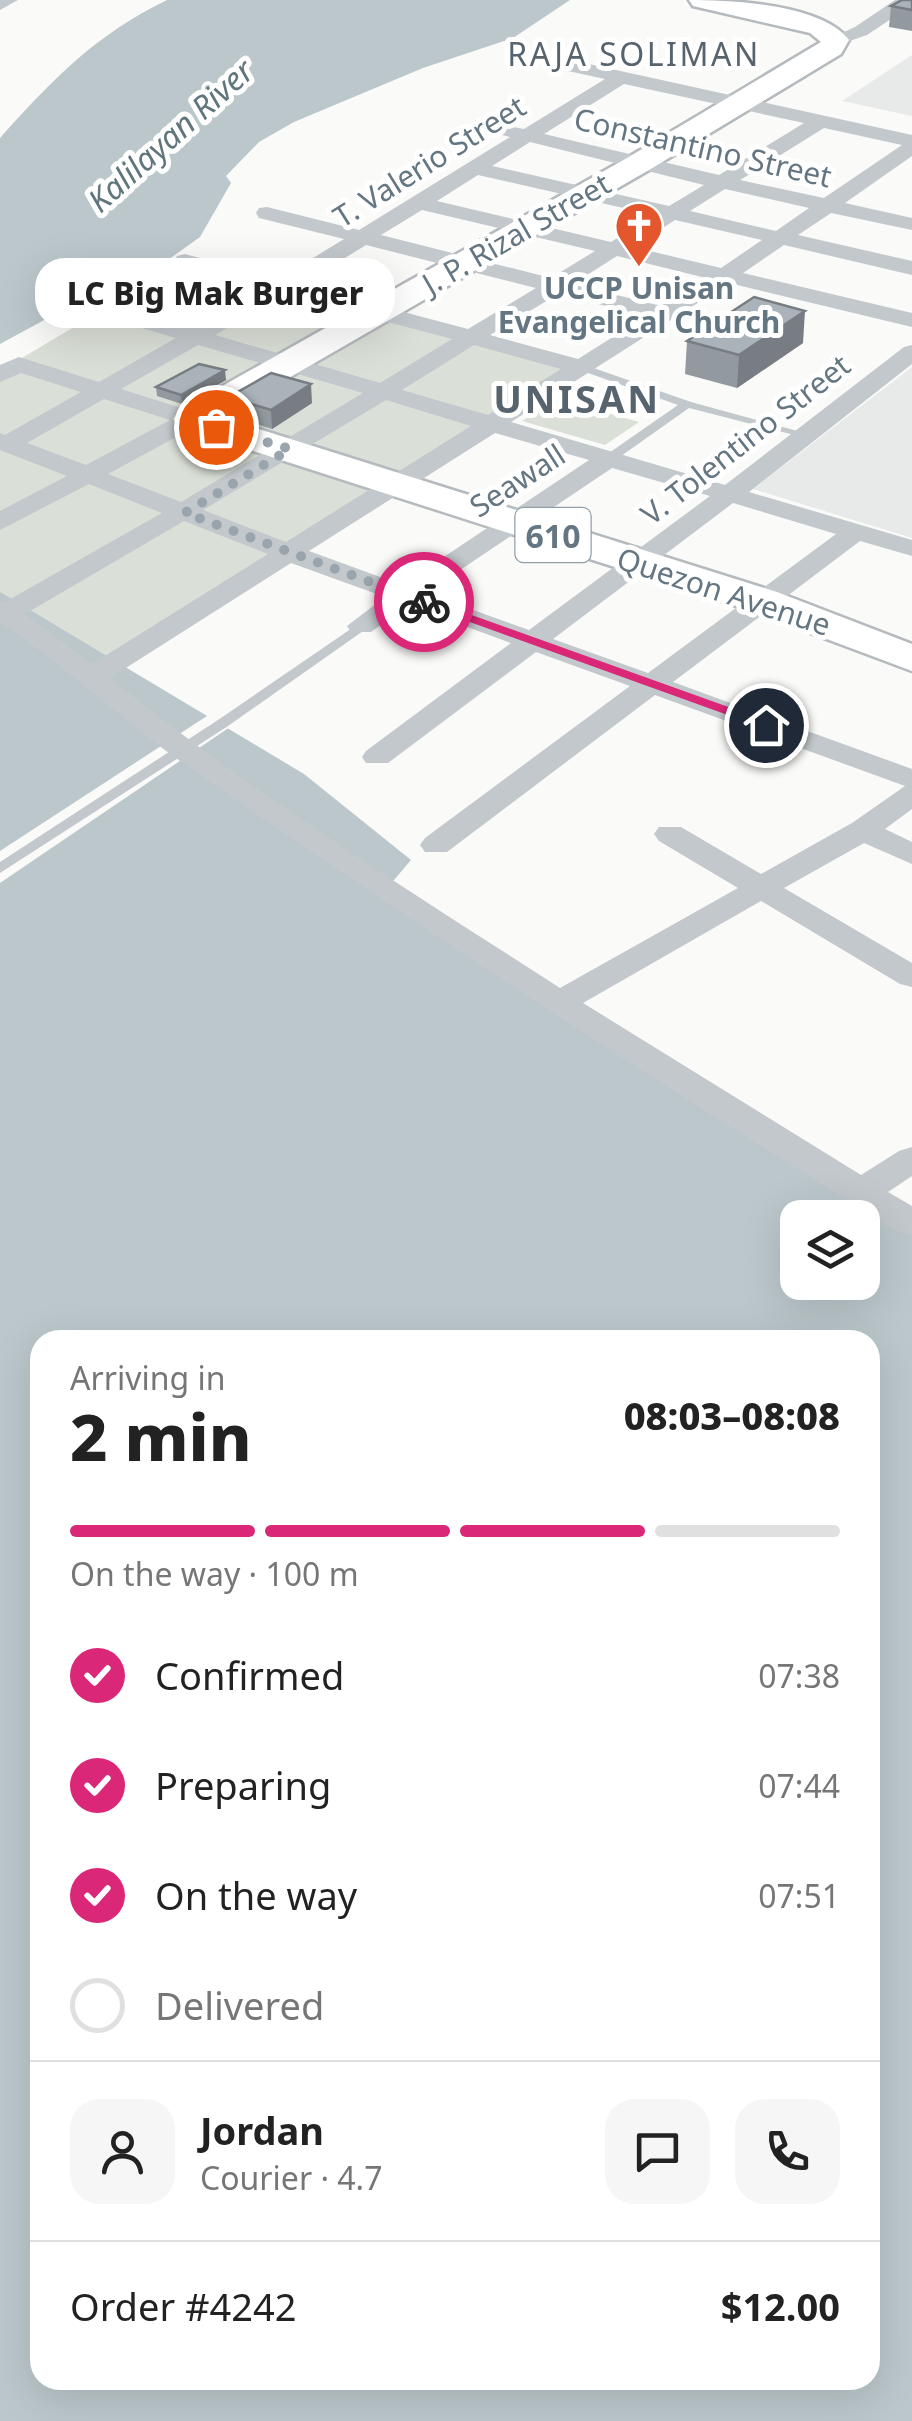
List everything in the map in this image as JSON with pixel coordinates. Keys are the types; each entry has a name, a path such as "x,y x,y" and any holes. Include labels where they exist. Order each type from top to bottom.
{"main road":[{"path":"702,0 819,27 835,40"},
{"name":"J. P. Rizal Street","path":"191,419 638,164 831,48 835,40"},
{"name":"Quezon Avenue","path":"191,419 763,601 912,658"}],"street":[{"path":"0,5 9,0"},
{"path":"835,40 861,31 907,0"},
{"path":"575,67 824,120 912,144"},
{"name":"T. Valerio Street","path":"4,442 282,287 620,78"},
{"path":"824,120 185,513 3,611 183,750 702,1096 912,1223"},
{"name":"Constantino Street","path":"482,124 638,164 912,224"},
{"path":"92,678 726,275 912,144"},
{"path":"474,168 912,268"},
{"path":"416,202 912,320"},
{"path":"267,213 664,314"},
{"path":"185,261 578,366"},
{"path":"140,320 912,548"},
{"name":"V. Tolentino Street","path":"376,756 732,492 912,352"},
{"path":"9,370 101,390 191,419"},
{"path":"0,522 191,419"},
{"path":"4,442 287,552 912,779"},
{"name":"Seawall","path":"361,626 510,521 610,458"},
{"path":"436,845 858,530"},
{"path":"560,1002 862,830 912,794"},
{"path":"862,830 912,854"},
{"path":"670,834 912,977"},
{"path":"861,1192 912,1159"}],"lane":[{"path":"578,366 687,404 806,435"},
{"path":"610,458 687,404"},
{"path":"0,869 183,750 361,626"}],"shaded area":[{"path":"912,55 912,116 842,101"},
{"path":"185,261 578,366 92,677 0,610 0,371"},
{"path":"912,367 912,538 753,489"},
{"path":"557,399 639,422 605,445 522,421"}],"water":[{"name":"Kalilayan River","path":"167,0 570,0 513,38 423,68 294,122 259,142 226,176 231,183 200,237 165,262 153,261 0,344 0,138 38,96 96,43"},
{"path":"0,592 304,774 411,860 388,887 859,1200 780,1200 780,1300 880,1300 880,1214 912,1235 912,2421 0,2421"}],"pier":[{"path":"210,714 230,727 0,883 0,851"}],"building":[{"path":"912,0 912,10 891,6"},
{"path":"754,297 805,311 739,355 687,341"},
{"path":"199,364 225,370 181,395 156,387"},
{"path":"271,373 311,384 271,410 229,397"}],"way so far":[{"path":"216,427 290,449 185,513 424,602"}],"place":[{"name":"UCCP Unisan Evangelical Church","path":"639,268"},
{"name":"LC Big Mak Burger","path":"216,427"}],"district":[{"name":"RAJA SOLIMAN","path":"634,53"},
{"name":"UNISAN","path":"577,398"}],"route":[{"path":"424,602 766,725"}]}
